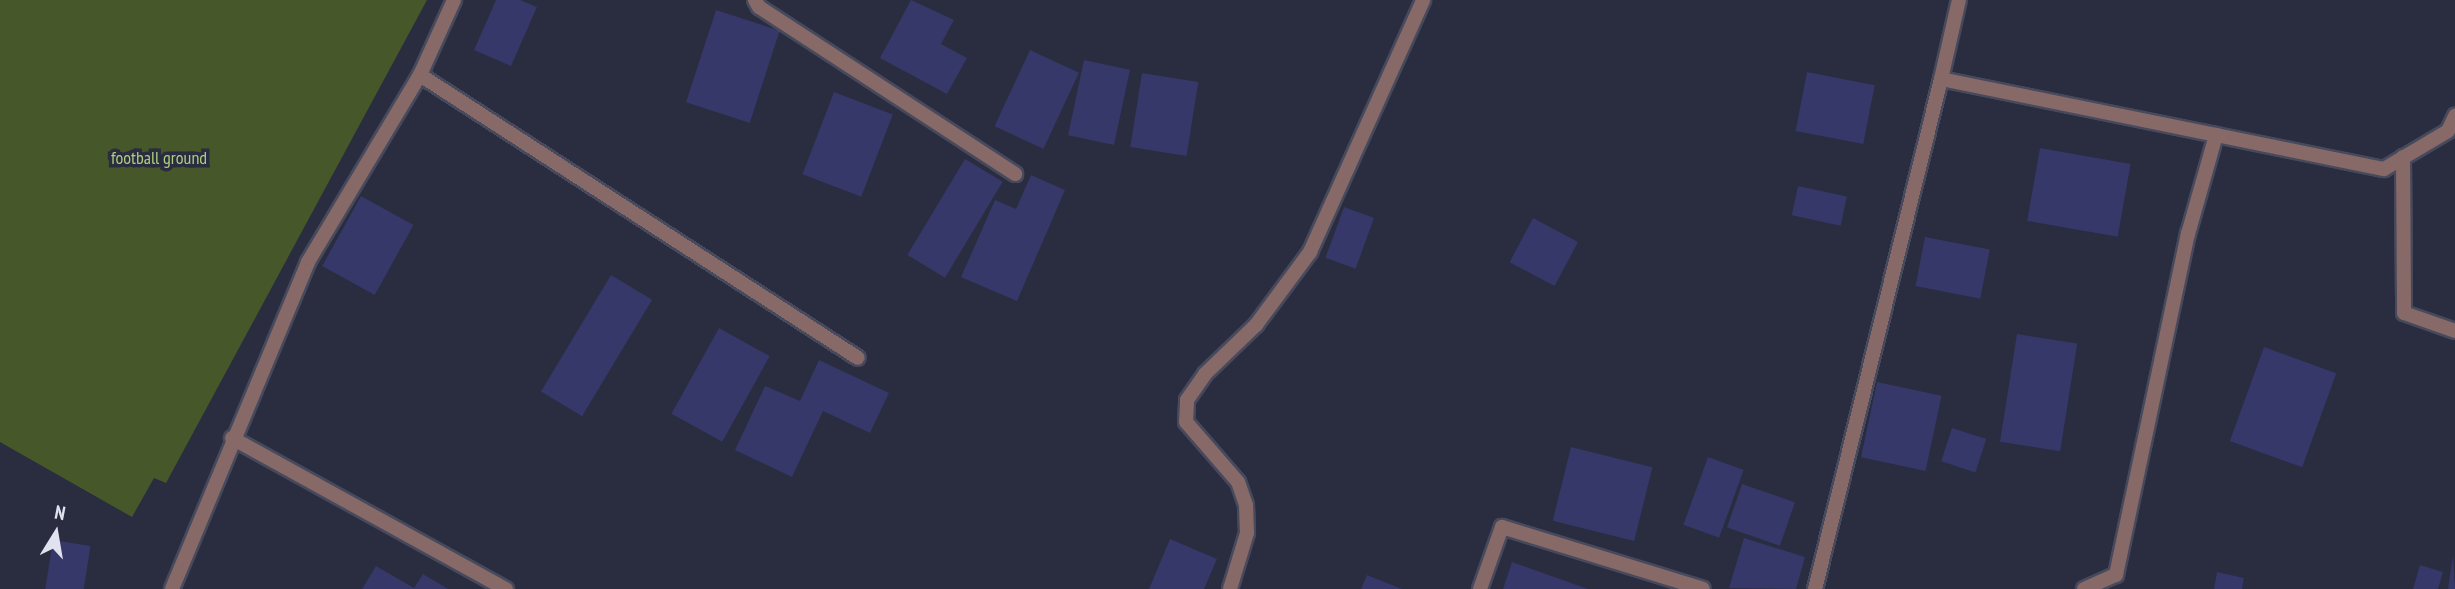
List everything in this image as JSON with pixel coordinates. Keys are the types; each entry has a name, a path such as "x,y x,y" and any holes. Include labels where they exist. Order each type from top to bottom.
{"street":[{"path":"172,589 308,261 420,75 454,0"},
{"path":"755,0 759,7 1015,174"},
{"path":"1230,589 1247,533 1246,505 1238,482 1186,422 1187,400 1205,374 1256,325 1310,253 1423,0"},
{"path":"1815,589 1959,0"},
{"path":"420,75 858,358"},
{"path":"1941,79 2384,169 2448,131 2455,116"},
{"path":"2084,589 2116,575 2188,234 2216,135"},
{"path":"2403,157 2404,313 2455,331"},
{"path":"232,439 506,589"},
{"path":"1480,589 1502,527 1703,589"}],"green space":[{"name":"football ground","path":"0,0 427,0 166,483 154,478 132,517 0,442"}],"building":[{"path":"496,0 520,0 537,7 511,66 474,50"},
{"path":"911,0 954,20 941,44 967,58 947,94 880,58"},
{"path":"716,10 780,31 750,123 686,102"},
{"path":"1030,50 1079,73 1043,149 995,126"},
{"path":"1084,60 1130,70 1114,145 1068,135"},
{"path":"1807,72 1875,85 1863,144 1796,131"},
{"path":"1142,73 1198,82 1187,156 1130,147"},
{"path":"834,92 893,115 861,197 802,174"},
{"path":"2040,148 2131,164 2118,237 2027,221"},
{"path":"965,159 1003,182 945,278 907,255"},
{"path":"1031,175 1065,190 1017,301 961,277 995,200 1016,209"},
{"path":"1798,186 1847,196 1841,226 1792,215"},
{"path":"361,196 413,225 375,295 322,266"},
{"path":"1344,207 1374,218 1356,269 1326,258"},
{"path":"1533,218 1578,242 1555,286 1510,262"},
{"path":"1925,237 1990,250 1980,299 1915,286"},
{"path":"611,275 652,300 582,416 541,392"},
{"path":"719,328 770,356 722,442 671,414"},
{"path":"2017,334 2077,344 2060,451 2000,442"},
{"path":"2264,347 2336,373 2302,467 2230,441"},
{"path":"819,360 889,393 870,433 823,411 792,477 735,450 765,386 800,401"},
{"path":"1877,382 1942,396 1926,471 1861,457"},
{"path":"1952,428 1986,439 1975,472 1941,461"},
{"path":"1571,447 1653,467 1634,541 1553,521"},
{"path":"1708,457 1744,470 1719,538 1683,525"},
{"path":"1742,484 1795,502 1780,546 1727,527"},
{"path":"1744,538 1805,557 1796,589 1729,588"},
{"path":"1170,539 1217,559 1204,589 1149,589"},
{"path":"53,540 91,546 84,589 45,589"},
{"path":"2453,555 2455,589 2448,589"},
{"path":"1512,562 1588,589 1503,589"},
{"path":"2420,565 2443,572 2438,589 2413,589"},
{"path":"376,566 414,588 423,574 448,589 362,589"},
{"path":"2217,572 2244,578 2242,589 2214,589"},
{"path":"1367,575 1402,589 1361,589"}]}
